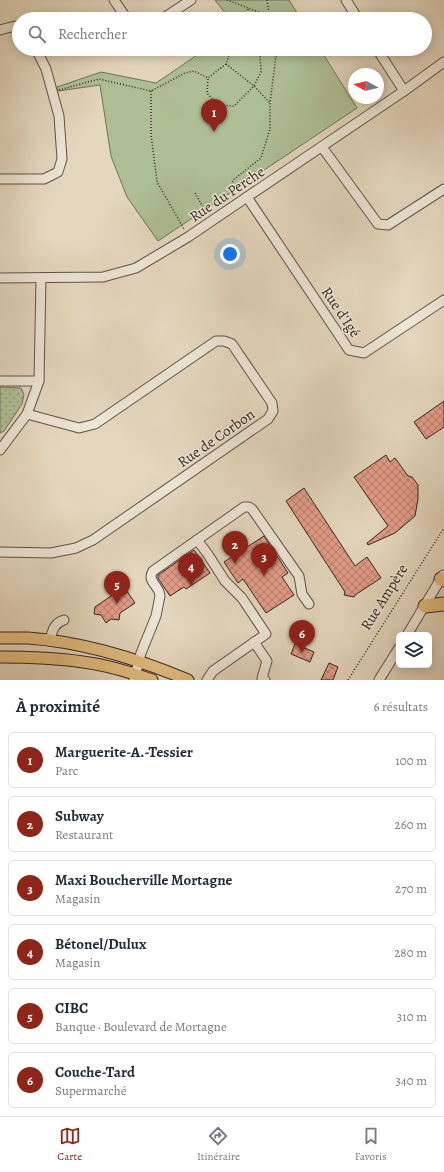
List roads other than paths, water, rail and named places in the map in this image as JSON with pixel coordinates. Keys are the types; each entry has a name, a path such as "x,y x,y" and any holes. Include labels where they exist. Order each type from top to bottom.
{"highway":[{"path":"425,606 444,604"}],"main road":[{"path":"0,638 27,638 78,645 139,661 188,680"},
{"path":"0,657 36,657 84,662 135,677 152,680"}],"street":[{"path":"114,0 122,12"},
{"path":"173,12 191,0"},
{"path":"350,2 355,12"},
{"path":"0,30 12,27"},
{"path":"0,179 44,178 58,172 62,159 59,116 46,69 40,56"},
{"path":"382,56 404,91"},
{"name":"Rue du Perche","path":"0,278 103,277 136,268 188,237 404,91 444,62"},
{"path":"322,147 378,224 388,225 444,189"},
{"name":"Rue d'Igé","path":"247,197 349,350 364,353 444,300"},
{"path":"0,450 27,414 39,381 41,278"},
{"name":"Rue de Corbon","path":"0,552 51,553 76,548 93,540 268,419 273,411 272,403 232,344 224,341 216,341 95,424 79,428 27,414"},
{"path":"0,381 39,381"},
{"path":"135,677 139,661 156,616 160,596 160,593 150,579 150,575 153,571 244,507 249,507 299,576 302,594 310,604"},
{"path":"197,540 225,581 242,598 266,634 213,671 206,680"},
{"path":"409,632 443,578"},
{"path":"50,641 53,628 60,621 64,620"},
{"path":"254,642 267,661 262,678 265,680"},
{"path":"379,680 396,653"}],"place":[{"name":"Marguerite-A.-Tessier","path":"214,132"},
{"name":"Subway","path":"235,564"},
{"name":"Maxi Boucherville Mortagne","path":"264,576"},
{"name":"Bétonel/Dulux","path":"191,586"},
{"name":"CIBC","path":"117,604"},
{"name":"Couche-Tard","path":"302,653"}]}
